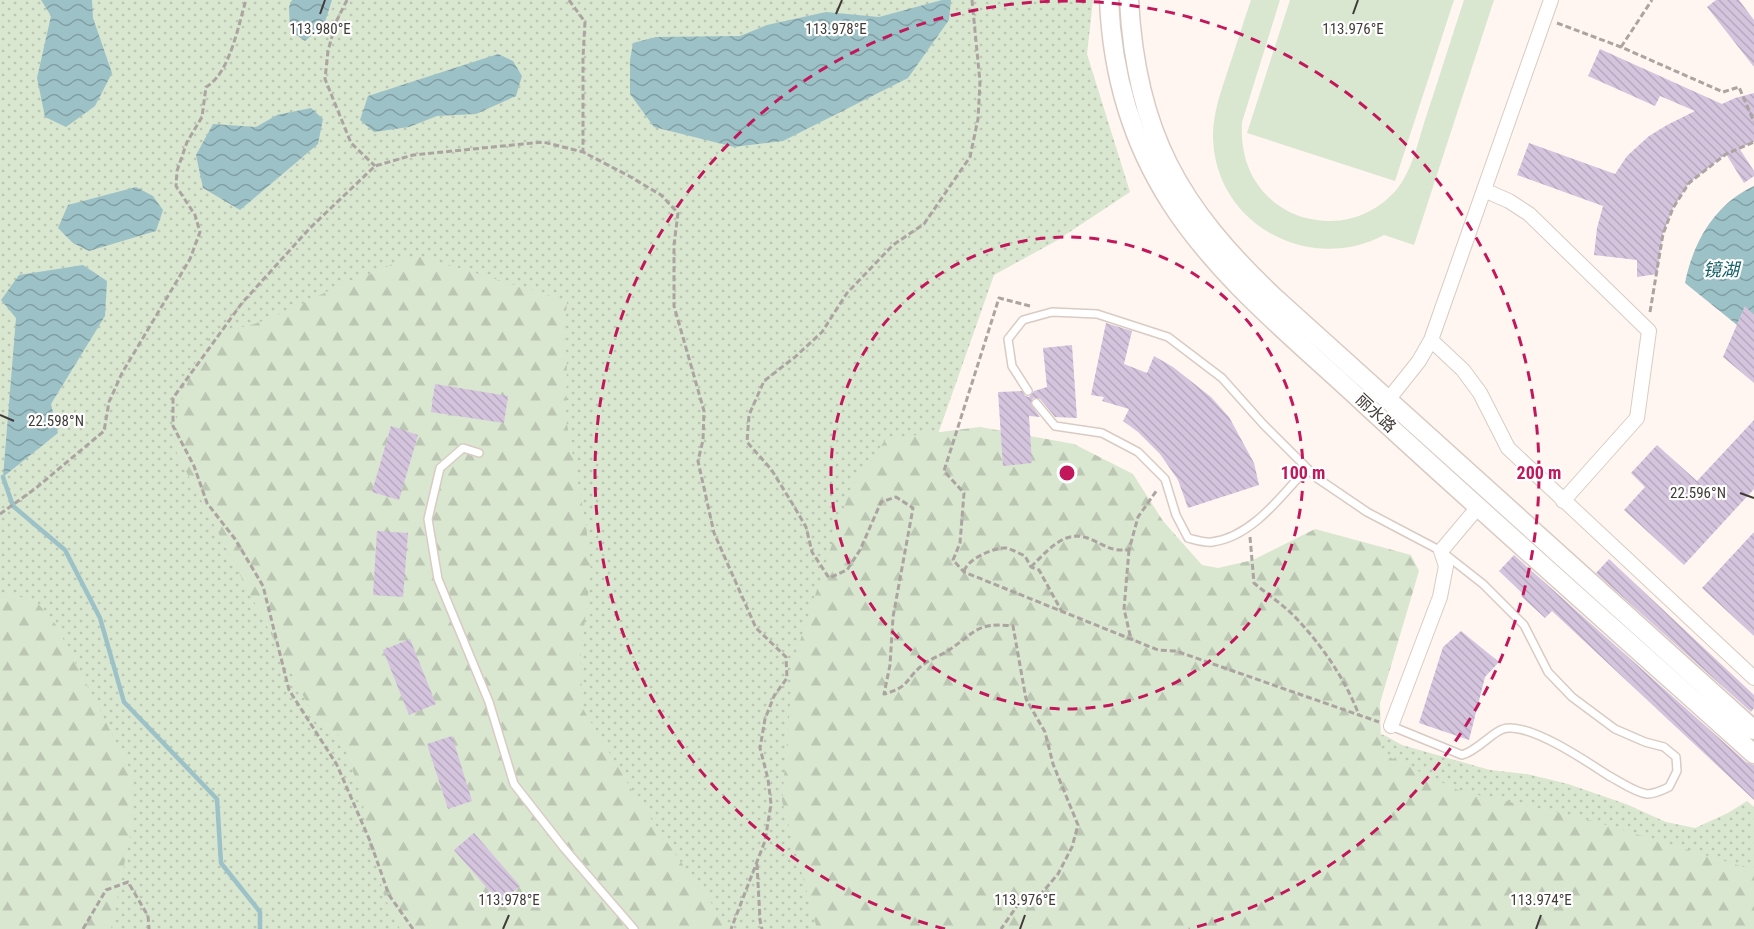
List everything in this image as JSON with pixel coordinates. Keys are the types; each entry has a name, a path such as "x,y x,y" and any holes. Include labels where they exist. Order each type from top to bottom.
{"main road":[{"name":"丽水路","path":"1109,0 1112,45 1118,78 1127,112 1139,143 1172,204 1215,261 1240,288 1478,507 1754,754"},
{"name":"丽水路","path":"1129,0 1132,46 1142,98 1161,150 1185,195 1218,238 1253,277 1754,730"}],"street":[{"path":"1388,400 1419,361 1431,340 1551,0"},
{"path":"1484,190 1509,201 1529,214 1649,331 1637,418 1563,501"},
{"path":"1431,340 1463,370 1480,393 1508,448 1754,678"},
{"path":"1391,726 1440,597 1446,566 1441,551 1478,507"}],"lane":[{"path":"1028,391 1012,366 1008,339 1023,320 1052,312 1097,314 1168,337 1222,378 1263,424 1317,478 1367,512 1441,551 1483,584 1524,625 1548,672 1572,698 1615,729 1664,747 1676,757 1677,771 1669,788 1649,794 1626,786 1577,756 1527,730 1507,727 1492,735 1473,752 1462,755 1391,726"},
{"path":"1036,403 1055,426 1102,433 1138,452 1165,479 1176,515 1188,538 1210,542 1235,536 1260,518 1307,468"},
{"path":"479,453 464,448 440,468 429,519 438,579 489,702 514,784 564,848 634,929"}],"path":[{"path":"0,514 104,431 110,402 122,373 190,259 200,232 195,215 177,186 177,171 201,117 206,87 217,81 232,48 246,0"},
{"path":"347,0 336,22 328,51 325,79 351,143 375,166"},
{"path":"569,0 585,22 583,152"},
{"path":"972,0 980,82 978,119 970,157 924,224 893,245 847,293 822,332 764,381 748,415 747,442 771,469 792,503 806,527 812,552 829,578 847,570 861,550 881,502 896,497 913,508 893,617 890,665 884,694 900,690 924,664 950,649 970,632 994,624 1013,626 1026,699 1045,732 1053,764 1078,825 1072,847 1058,874 1040,895 1017,906 1001,929"},
{"path":"1621,47 1652,0"},
{"path":"1545,19 1621,47 1723,92 1739,87 1754,122"},
{"path":"413,929 389,895 370,841 337,765 289,690 263,586 235,538 207,503 194,466 173,426 173,398 242,303 309,229 375,166 413,155 543,142 583,152 661,195 678,213 674,245 674,306 704,411 703,440 698,461 714,534 756,628 786,657 787,678 774,696 765,719 760,747 771,804 765,841 731,929"},
{"path":"1649,331 1661,244 1673,208 1689,183 1726,154 1754,142"},
{"path":"1052,312 999,298 944,471 964,493 960,543 953,560 964,572 1158,650 1176,651 1391,726"},
{"path":"1131,639 1124,609 1129,550 1138,517 1165,479"},
{"path":"1248,526 1254,583 1295,617 1327,655 1350,692 1359,715"},
{"path":"1031,567 1050,548 1067,536 1087,537 1113,551 1129,550"},
{"path":"964,572 966,565 979,556 1006,548 1025,556 1031,567 1039,570 1062,611"},
{"path":"757,862 762,929"},
{"path":"83,929 106,890 128,882 148,916 148,929"}],"green space":[{"path":"0,0 1093,0 1087,54 1130,192 1056,241 994,275 938,434 1343,720 1386,736 1402,745 1490,770 1527,774 1568,784 1626,804 1666,822 1695,828 1728,813 1747,801 1754,807 1754,929 0,929"},
{"path":"1251,0 1280,0 1242,122 1245,158 1254,179 1278,205 1303,217 1330,221 1349,219 1367,213 1390,196 1403,181 1415,154 1464,0 1494,0 1414,245 1384,235 1355,246 1326,249 1297,244 1271,234 1248,217 1230,194 1218,167 1213,127 1220,94"},
{"path":"1290,0 1454,0 1395,181 1247,133"},
{"path":"409,257 423,257 567,301 564,341 567,356 566,419 586,525 591,571 580,661 583,709 636,797 687,871 706,894 727,929 400,929 384,896 375,859 369,846 362,797 343,743 336,732 319,726 177,454 176,429 180,406 189,379 210,337 220,331 249,326 266,320 345,283"},
{"path":"980,427 1074,444 1133,474 1163,521 1202,565 1218,568 1253,560 1315,529 1411,555 1419,571 1380,703 1381,753 1460,791 1583,818 1754,870 1754,929 817,929 782,801 794,659 851,487 886,439"},
{"path":"0,593 35,600 56,625 134,777 131,831 111,929 0,929"}],"water":[{"path":"41,0 92,0 93,18 112,73 95,106 66,127 45,117 37,78 51,16"},
{"path":"292,0 332,0 324,25 305,41 290,30 289,7"},
{"path":"942,0 951,0 949,20 908,78 783,141 734,147 654,127 630,94 630,60 633,43 656,37 740,36 767,25 826,12 879,17"},
{"path":"498,54 513,61 522,76 516,96 476,114 437,116 409,127 374,132 360,120 368,96"},
{"path":"311,108 323,119 318,144 240,210 203,188 196,155 213,124 256,127 277,115"},
{"name":"镜湖","path":"1754,186 1754,315 1745,307 1737,325 1685,283 1694,253 1708,226 1728,203"},
{"path":"136,187 153,196 163,210 156,231 89,251 73,243 58,228 68,205"},
{"path":"83,265 107,281 105,316 51,404 58,433 3,477 16,318 1,300 19,275"}],"building":[{"path":"1716,0 1739,0 1754,20 1754,67 1707,7"},
{"path":"1600,49 1722,104 1754,93 1754,142 1739,148 1754,171 1754,176 1744,183 1726,154 1689,183 1673,208 1663,234 1657,274 1637,277 1637,260 1594,255 1597,228 1603,206 1517,175 1529,143 1615,174 1627,156 1649,136 1695,111 1660,96 1655,106 1588,76"},
{"path":"1745,306 1754,315 1754,383 1723,357"},
{"path":"1106,323 1132,331 1124,364 1147,373 1154,356 1173,367 1211,397 1229,417 1254,463 1259,485 1188,508 1178,480 1160,454 1123,421 1129,409 1102,401 1104,397 1091,395"},
{"path":"1072,345 1077,418 1055,417 1040,399 1033,398 1031,404 1040,417 1029,416 1032,463 1003,466 998,392 1022,391 1025,396 1029,397 1034,391 1047,387 1043,348"},
{"path":"435,384 508,396 504,423 431,412"},
{"path":"1754,420 1754,489 1684,565 1624,510 1645,487 1631,473 1657,445 1697,481"},
{"path":"391,426 418,435 399,500 372,492"},
{"path":"377,531 408,533 403,597 373,595"},
{"path":"1754,532 1754,636 1702,588"},
{"path":"1514,555 1746,762 1754,765 1754,800 1552,611 1545,618 1521,596 1523,594 1499,571"},
{"path":"1609,559 1754,695 1754,708 1751,712 1596,573"},
{"path":"1461,631 1499,662 1485,677 1469,740 1419,723 1443,647"},
{"path":"410,639 436,704 409,715 383,650"},
{"path":"452,736 472,801 448,809 427,744"},
{"path":"474,833 520,886 500,903 454,850"}],"waterway":[{"path":"3,477 13,506 65,550 100,618 124,702 217,799 221,863 260,912 260,929"}]}
